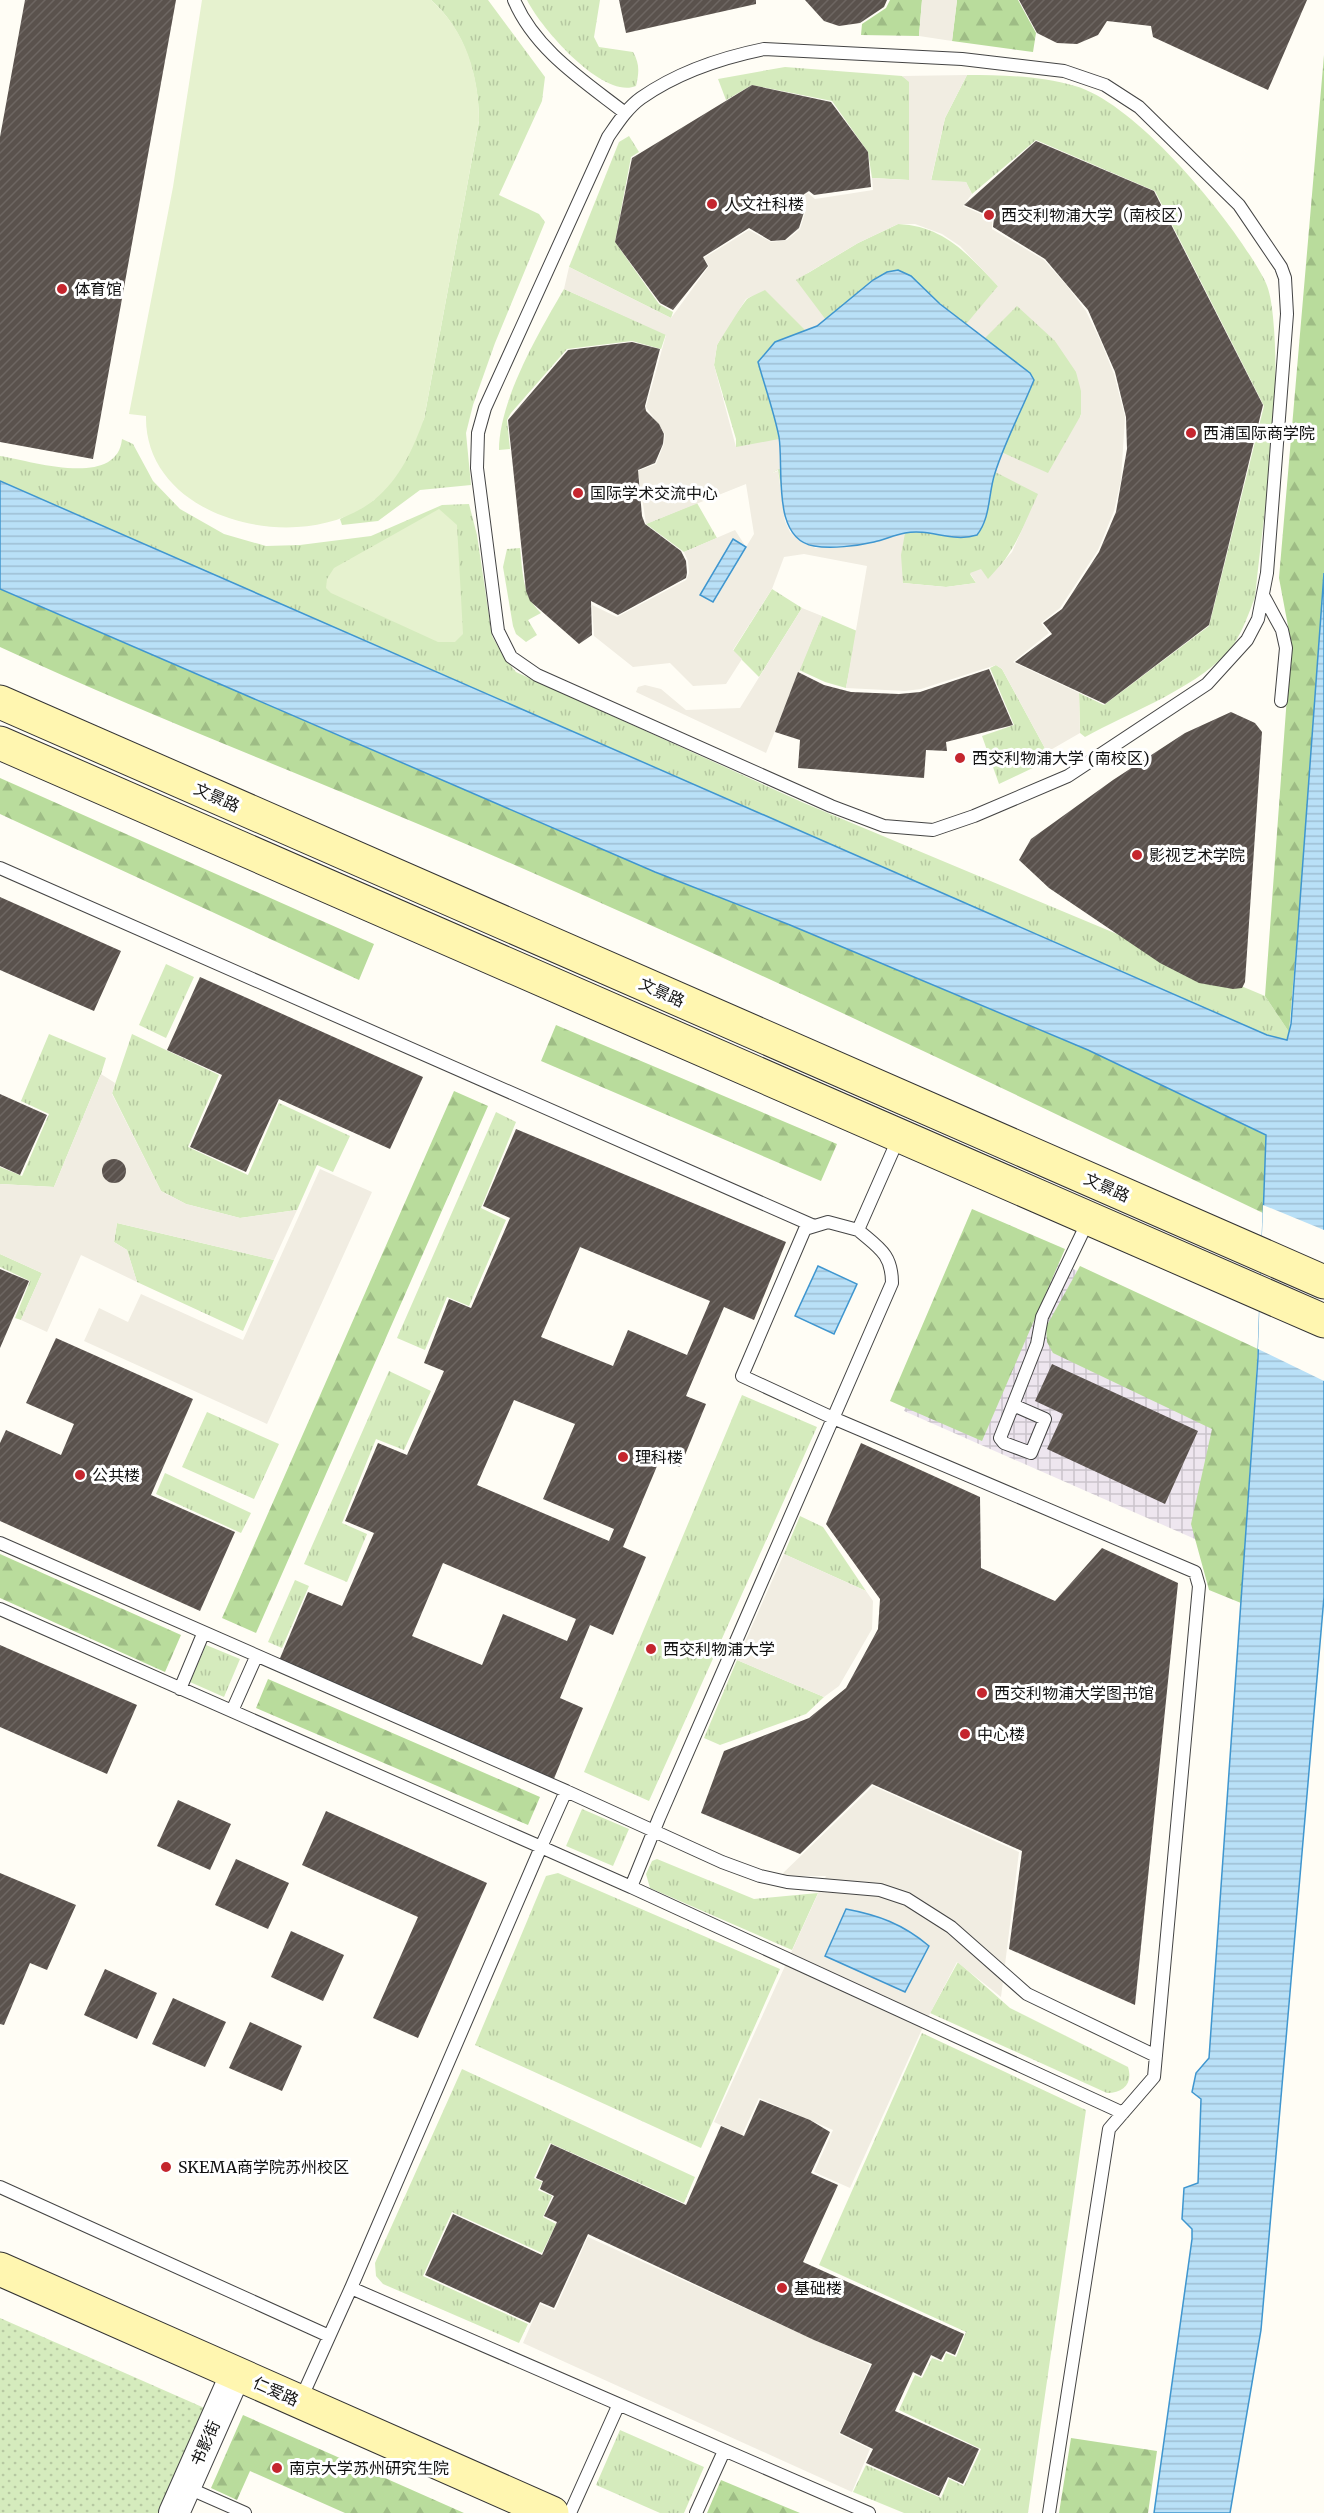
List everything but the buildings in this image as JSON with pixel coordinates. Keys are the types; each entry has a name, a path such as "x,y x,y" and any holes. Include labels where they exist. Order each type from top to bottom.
{"main road":[{"name":"文景路","path":"0,702 1324,1282"},
{"path":"0,743 1324,1321"},
{"name":"仁爱路","path":"0,2269 300,2401 532,2509"}],"street":[{"name":"书影街","path":"179,2500 236,2373"}],"lane":[{"path":"514,1 522,18 552,55 625,113"},
{"path":"764,49 962,59 1064,71 1105,85 1139,107 1239,205 1270,249 1285,278 1287,314 1263,595 1258,619 1247,640 1207,684 1068,776 974,816 933,830 884,826 831,806 537,675 511,657 498,631 477,468 478,433 485,408 608,137 625,113 639,99 692,69 733,55 764,49"},
{"path":"1263,595 1282,630 1286,648 1281,701"},
{"path":"0,868 814,1226"},
{"path":"858,1230 900,1136"},
{"path":"1013,1406 1037,1344 1042,1317 1089,1219"},
{"path":"631,1887 654,1831 833,1418 892,1283 892,1265 878,1247 858,1230 828,1222 805,1229 742,1376 833,1418 1195,1572 1199,1586 1154,2077 1109,2129 1048,2513"},
{"path":"0,1543 203,1634 760,1876 787,1882 880,1890 907,1899 934,1914 958,1933 1027,1994 1156,2056"},
{"path":"0,1610 631,1887 1123,2113"},
{"path":"180,1689 203,1634"},
{"path":"232,1711 256,1657"},
{"path":"300,2401 566,1791"},
{"path":"0,2187 329,2336"},
{"path":"351,2288 618,2406 869,2513"},
{"path":"570,2513 618,2406"},
{"path":"696,2513 724,2451"},
{"path":"179,2500 246,2513"}],"shaded area":[{"path":"922,0 957,0 952,41 919,36"},
{"path":"967,75 945,118 931,180 966,182 972,194 963,206 992,219 992,229 1044,260 1067,286 1086,311 1101,342 1114,374 1125,417 1121,480 1114,511 1098,550 1060,608 1041,623 1049,633 1013,662 1079,693 1080,733 1047,752 1002,669 996,665 921,689 905,691 846,688 867,566 804,554 784,557 772,589 733,650 742,659 726,684 693,686 670,663 633,667 594,636 592,605 617,617 686,580 689,573 688,561 684,552 735,530 746,547 754,534 746,484 646,524 638,471 656,464 664,444 665,434 646,407 666,335 564,289 569,267 671,318 709,266 704,258 749,230 771,242 787,240 800,229 805,213 802,197 808,193 815,199 873,190 872,178 909,180 909,82 902,76","holes":["898,224 915,224 942,234 960,246 998,286 967,323 832,328 796,280 858,243","765,290 805,330 779,439 736,447 714,365 717,345 746,299","1017,306 1055,341 1076,372 1081,391 1081,415 1048,473 972,439 977,346","970,459 1038,494 1012,552 988,579 981,569 970,573 976,583 946,587 903,583 901,555 905,533","779,469 882,491 872,543 816,548 803,543 790,532 785,521 778,471 772,473"]},
{"path":"802,608 822,616 766,753 636,692 638,687 645,685 661,689 686,710 740,708"},
{"path":"101,1074 115,1083 112,1094 161,1191 186,1204 240,1218 297,1210 274,1260 117,1223 114,1242 127,1250 137,1282 81,1255 47,1332 21,1320 42,1273 0,1254 0,1184 54,1187"},
{"path":"320,1169 372,1192 267,1424 84,1341 99,1308 128,1322 141,1294 243,1340"},
{"path":"983,1228 1242,1346 1220,1550 904,1411"},
{"path":"784,1554 866,1591 873,1601 872,1629 839,1686 824,1697 737,1660"},
{"path":"873,1786 1019,1852 1001,1997 957,1962 923,2027 850,2188 814,2172 833,2130 759,2098 742,2135 714,2122 826,1876 780,1876"},
{"path":"588,2237 870,2365 839,2434 870,2449 852,2492 523,2343 540,2304 555,2310"}],"green space":[{"path":"202,0 431,0 443,12 462,40 473,71 479,121 424,419 410,452 398,473 383,492 374,500 343,517 308,526 270,527 232,519 198,504 171,482 152,452 146,416 129,414 173,187"},
{"path":"431,0 488,0 545,77 542,101 499,195 539,214 545,222 495,343 473,405 466,433 471,485 420,490 378,521 342,525 340,519 374,500 424,419 479,121 476,88 468,55 453,25"},
{"path":"527,0 600,0 594,37 599,47 633,52 638,69 636,86 622,87 607,82 590,72 558,43"},
{"path":"890,0 922,0 919,36 861,35 862,24 886,8"},
{"path":"957,0 1018,0 1036,33 1033,52 952,41"},
{"path":"1324,55 1324,621 1289,1032 1265,996 1291,642 1279,578"},
{"path":"785,67 902,76 909,81 909,180 872,178 868,152 832,101 752,85 726,100 718,79"},
{"path":"967,75 1035,78 1075,86 1100,97 1127,116 1182,168 1232,229 1265,281 1271,299 1275,351 1274,421 1255,597 1246,621 1234,644 1205,672 1165,697 1085,737 1080,733 1079,693 1104,705 1209,626 1264,406 1155,191 1036,140 972,194 966,182 931,181 945,118"},
{"path":"629,136 639,152 631,157 615,242 659,304 673,312 671,318 569,267 619,142"},
{"path":"898,224 929,230 966,253 1057,342 1069,358 1078,376 1083,394 1081,414 1074,432 1049,474 1013,546 988,580 970,574 976,583 946,587 903,583 872,543 825,545 810,544 799,539 792,530 787,517 778,470 752,482 736,459 736,439 714,365 717,345 729,323 747,299 758,292 808,273 858,243"},
{"path":"564,289 666,334 661,349 632,341 567,349 511,413 507,420 510,449 499,450 501,430 513,388 532,346"},
{"path":"122,439 133,444 153,481 180,509 224,534 266,546 300,545 371,536 442,505 469,504 477,535 492,636 505,659 516,672 804,803 1265,996 1289,1032 1287,1040 1267,1035 0,481 0,456 51,466 90,468 105,463 117,454"},
{"path":"697,503 717,538 684,552 646,524"},
{"path":"439,509 457,525 463,634 455,642 438,642 331,593 326,588 327,579 334,568"},
{"path":"520,548 527,591 541,613 528,620 537,635 526,642 516,634 513,626 503,567 507,549"},
{"path":"0,589 655,872 790,925 1088,1050 1266,1135 1263,1213 678,937 480,850 179,725 0,647"},
{"path":"772,589 802,608 759,677 733,651"},
{"path":"822,616 857,631 846,688 825,682 799,670"},
{"path":"996,665 1002,669 1047,752 1039,765 999,784 982,736 1014,725 990,668"},
{"path":"0,778 374,944 359,980 0,814"},
{"path":"166,964 194,977 166,1038 139,1025"},
{"path":"556,1025 837,1144 821,1181 541,1061"},
{"path":"49,1034 106,1058 101,1074 54,1187 0,1184 0,1167 22,1176 49,1114 21,1101"},
{"path":"132,1034 219,1075 188,1147 248,1175 279,1103 350,1136 333,1172 317,1165 297,1210 240,1218 186,1204 161,1191 112,1093"},
{"path":"454,1091 488,1106 256,1633 222,1618"},
{"path":"496,1112 516,1122 481,1208 506,1220 469,1306 447,1297 425,1350 397,1338"},
{"path":"972,1209 1065,1249 982,1441 890,1401"},
{"path":"117,1223 274,1260 243,1331 137,1282 127,1250 114,1242"},
{"path":"0,1254 42,1273 21,1320 15,1318 30,1281 0,1267"},
{"path":"1080,1266 1258,1349 1241,1603 1209,1590 1191,1524 1212,1429 1053,1353 1047,1342 1046,1327"},
{"path":"389,1371 431,1391 404,1450 376,1439 342,1523 367,1534 347,1582 304,1564"},
{"path":"742,1395 817,1427 649,1801 584,1772"},
{"path":"207,1412 279,1444 254,1499 182,1467"},
{"path":"165,1473 251,1513 241,1533 156,1494"},
{"path":"800,1516 823,1527 866,1591 784,1554"},
{"path":"0,1554 181,1635 165,1672 0,1598"},
{"path":"295,1580 309,1586 282,1648 268,1642"},
{"path":"206,1645 240,1659 224,1697 190,1682"},
{"path":"737,1660 824,1697 806,1714 720,1745 704,1738"},
{"path":"268,1679 540,1797 528,1825 256,1708"},
{"path":"582,1809 629,1829 613,1866 566,1846"},
{"path":"657,1859 754,1899 818,1893 792,1950 650,1888 646,1874 652,1861"},
{"path":"558,1873 780,1969 701,2148 475,2045 546,1876"},
{"path":"958,1962 1010,2008 1128,2067 1129,2078 1126,2086 1113,2093 1107,2093 930,2013"},
{"path":"922,2033 1086,2110 1028,2513 904,2513 853,2492 866,2465 941,2498 949,2479 964,2486 981,2449 899,2410 915,2375 922,2378 932,2358 943,2362 946,2353 956,2357 966,2332 819,2265"},
{"path":"462,2069 695,2177 684,2203 550,2143 534,2178 542,2182 538,2190 552,2196 543,2217 556,2224 542,2253 452,2212 423,2276 528,2324 519,2343 383,2284 376,2276 375,2263"},
{"path":"0,2318 209,2410 162,2513 0,2513"},
{"name":"南京大学苏州研究生院","path":"243,2415 464,2513 345,2513 250,2471 237,2500 211,2488"},
{"path":"620,2430 704,2467 684,2513 660,2513 596,2485"},
{"path":"1071,2438 1157,2451 1148,2513 1059,2513"},
{"path":"721,2480 800,2513 707,2513"}],"water":[{"path":"898,270 911,276 940,304 1030,373 1034,380 999,461 985,521 977,535 950,537 914,532 860,545 814,546 800,541 791,530 785,517 779,437 758,362 775,342 817,326 873,280 887,272"},
{"path":"0,481 1267,1035 1287,1040 1291,1024 1324,573 1324,1597 1261,2330 1230,2513 1154,2513 1192,2239 1192,2229 1182,2219 1184,2188 1198,2183 1201,2099 1192,2092 1196,2073 1209,2058 1258,1358 1266,1135 1088,1050 790,925 655,872 0,589"},
{"path":"733,539 746,547 713,602 700,595"},
{"path":"818,1266 857,1284 834,1334 795,1316"},
{"path":"846,1909 890,1922 910,1932 929,1946 905,1992 825,1956"}],"pier":[{"path":"1263,1205 1324,1230 1324,1381 1258,1349"}],"place":[{"name":"人文社科楼","path":"712,204"},
{"name":"西交利物浦大学（南校区）","path":"989,215"},
{"name":"体育馆","path":"62,289"},
{"name":"西浦国际商学院","path":"1191,433"},
{"name":"国际学术交流中心","path":"578,493"},
{"name":"西交利物浦大学 (南校区)","path":"960,758"},
{"name":"影视艺术学院","path":"1137,855"},
{"name":"理科楼","path":"623,1457"},
{"name":"公共楼","path":"80,1475"},
{"name":"西交利物浦大学","path":"651,1649"},
{"name":"西交利物浦大学图书馆","path":"982,1693"},
{"name":"中心楼","path":"965,1734"},
{"name":"SKEMA商学院苏州校区","path":"166,2167"},
{"name":"基础楼","path":"782,2288"},
{"name":"南京大学苏州研究生院","path":"277,2468"}]}
